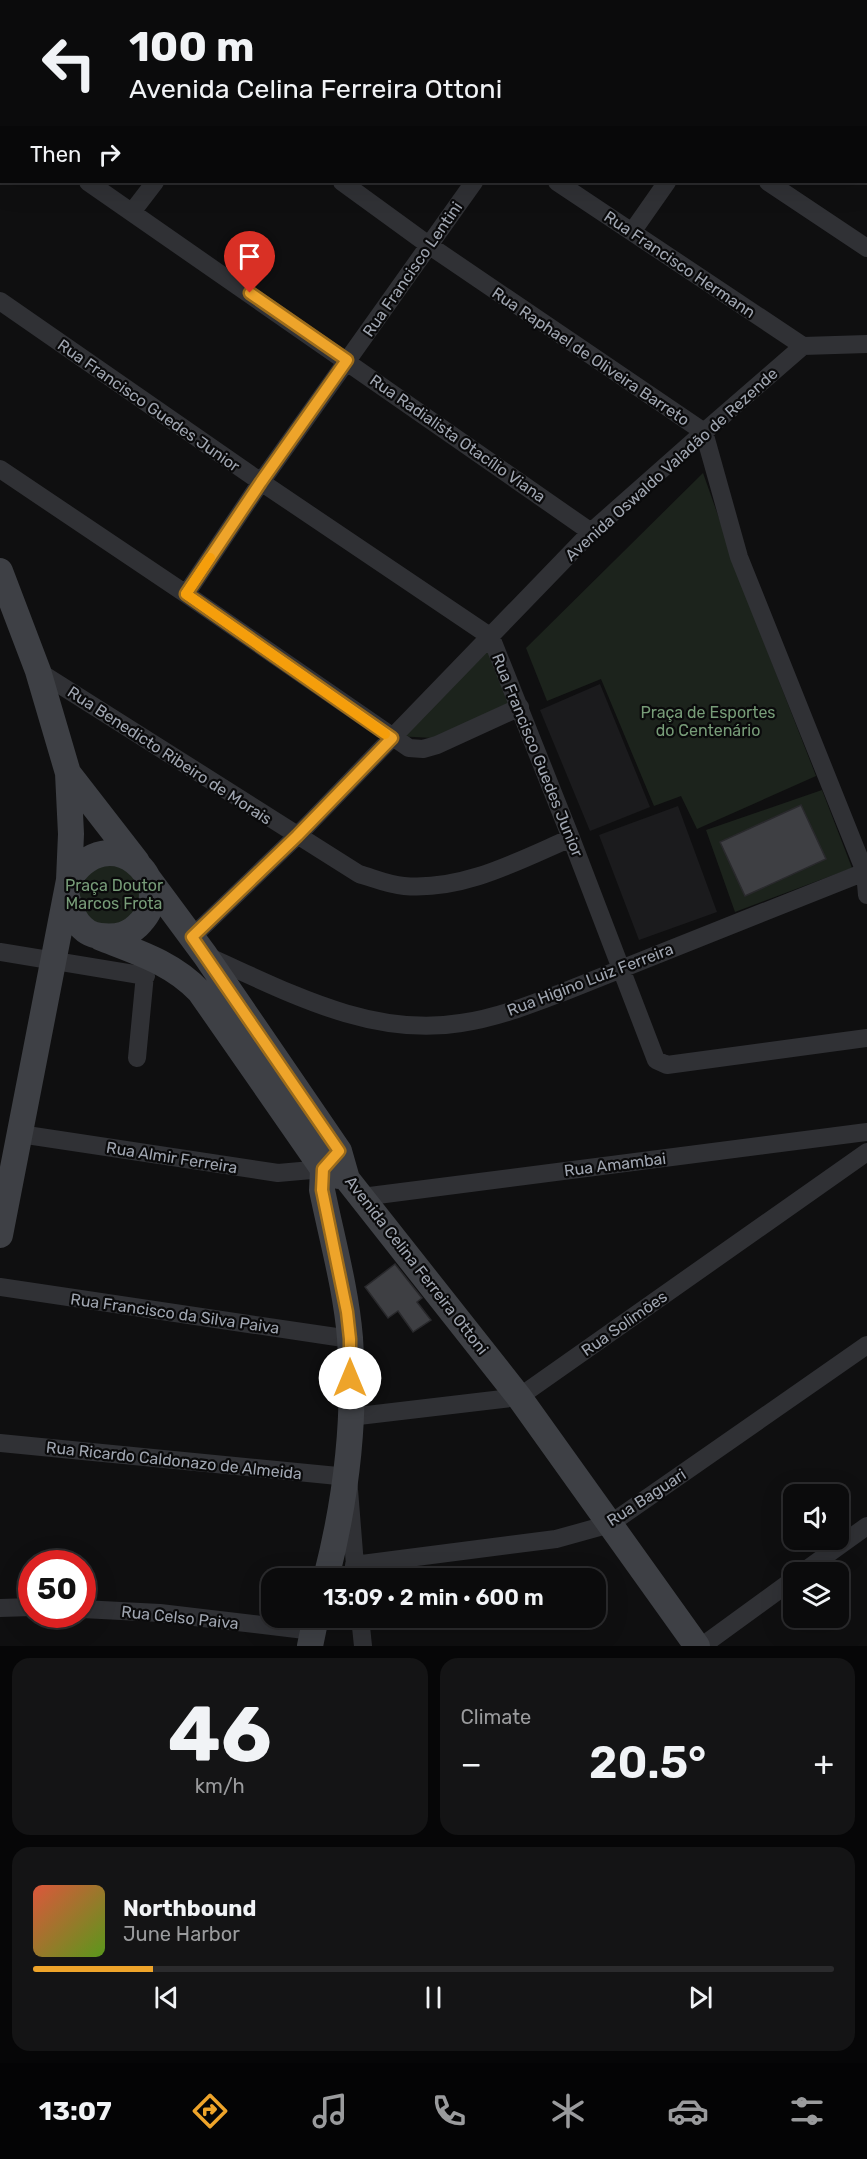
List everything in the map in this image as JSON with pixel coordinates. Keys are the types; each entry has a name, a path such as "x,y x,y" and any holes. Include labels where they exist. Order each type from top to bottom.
{"main road":[{"name":"Avenida Celina Ferreira Ottoni","path":"0,571 38,671 68,773 199,946 331,1160 519,1397 700,1646"},
{"path":"0,1235 68,889 70,834 68,773"},
{"path":"96,936 116,938 134,930 147,916 152,897 144,871 125,855 108,852 92,856 78,866 68,889 71,914 81,927 96,936 146,966 173,968 188,978 331,1160 322,1190 350,1339 351,1417 348,1477 328,1568"}],"street":[{"name":"Rua Radialista Otacílio Viana","path":"89,183 347,360 591,532"},
{"path":"132,212 154,183"},
{"name":"Rua Raphael de Oliveira Barreto","path":"343,183 430,246 704,432 739,557 866,871 867,895"},
{"name":"Rua Francisco Lentini","path":"186,594 261,482 473,183"},
{"name":"Rua Francisco Hermann","path":"559,183 803,346"},
{"path":"632,232 666,183"},
{"path":"770,183 865,242"},
{"name":"Rua Francisco Guedes Junior","path":"0,301 261,482 491,637 571,838 652,1055 660,1064 867,1038"},
{"path":"803,346 867,344"},
{"name":"Avenida Oswaldo Valadão de Rezende","path":"199,946 297,836 591,532 803,346"},
{"path":"0,469 409,748 423,749 520,707"},
{"name":"Rua Benedicto Ribeiro de Morais","path":"38,671 359,874 402,886 446,885 496,871 571,838"},
{"name":"Rua Higino Luiz Ferreira","path":"199,946 296,996 364,1019 418,1026 460,1023 516,1009 866,871"},
{"path":"0,952 54,962 146,966 137,1058"},
{"name":"Rua Amambai","path":"355,1188 867,1132"},
{"name":"Rua Almir Ferreira","path":"20,1134 278,1173 331,1160"},
{"name":"Rua Solimões","path":"351,1417 519,1397 867,1152"},
{"name":"Rua Francisco da Silva Paiva","path":"0,1287 350,1339"},
{"name":"Rua Baguari","path":"374,1568 556,1539 610,1524 867,1345"},
{"name":"Rua Ricardo Caldonazo de Almeida","path":"0,1443 348,1477"},
{"path":"348,1477 355,1568"},
{"path":"818,1562 867,1526"},
{"path":"700,1646 783,1587"},
{"path":"0,1608 18,1607"},
{"name":"Rua Celso Paiva","path":"96,1610 160,1613 313,1632"},
{"path":"361,1628 363,1646"}],"shaded area":[{"path":"600,684 650,807 590,831 540,710"},
{"path":"678,806 717,912 639,940 599,835"}],"green space":[{"name":"Praça de Esportes do Centenário","path":"703,473 753,614 816,776 697,829 681,796 654,806 601,679 547,701 526,648"},
{"path":"487,645 512,707 433,738 396,736"},
{"path":"822,790 852,868 735,912 706,830"},
{"name":"Praça Doutor Marcos Frota","path":"121,861 148,900 119,929 92,922 79,907 78,886 96,863"}],"building":[{"path":"801,805 826,859 745,896 720,842"},
{"path":"395,1264 422,1298 417,1302 431,1320 413,1332 398,1311 388,1318 365,1287"}],"slow traffic":[{"path":"210,558 186,594 385,734"}],"route":[{"path":"250,293 347,360 186,594 392,738 297,836 192,937 339,1151 323,1169 322,1190 347,1312 350,1378"}]}
